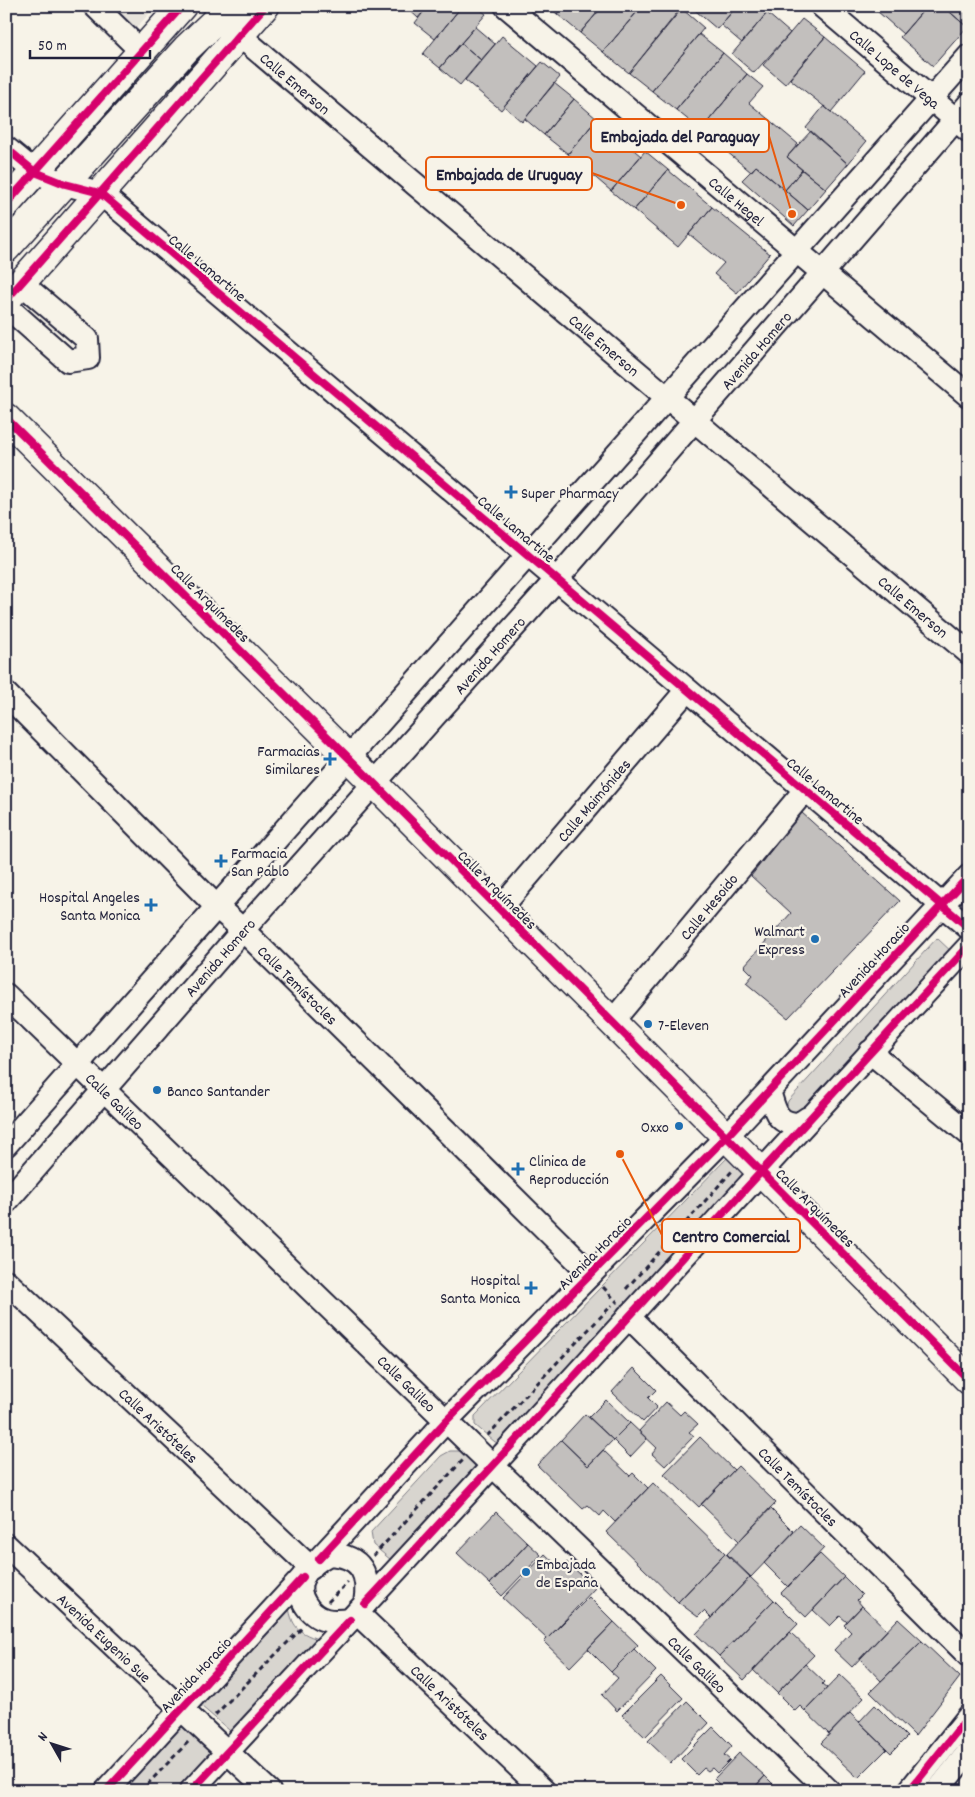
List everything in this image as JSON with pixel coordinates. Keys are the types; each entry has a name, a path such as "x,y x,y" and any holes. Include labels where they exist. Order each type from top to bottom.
{"main road":[{"path":"6,204 182,6"},
{"path":"186,48 215,6"},
{"path":"6,248 66,184 186,48 231,6"},
{"path":"14,291 265,6"},
{"name":"Calle Arquímedes","path":"6,418 969,1380"}],"street":[{"path":"95,6 142,52"},
{"name":"Calle Hegel","path":"506,6 969,396"},
{"name":"Calle Lope de Vega","path":"822,6 931,99 964,118"},
{"name":"Calle Emerson","path":"239,35 969,653"},
{"name":"Avenida Homero","path":"6,1145 969,56"},
{"name":"Avenida Homero","path":"6,1202 243,930 556,580 823,273 964,118"},
{"name":"Calle Lamartine","path":"6,148 35,172 66,184 100,193 969,928"},
{"path":"6,306 68,361 88,358 87,339 14,291"},
{"name":"Calle Maimónides","path":"499,910 688,690"},
{"name":"Calle Temístocles","path":"6,694 217,907 243,930 591,1274"},
{"name":"Calle Hesoido","path":"612,1023 805,790"},
{"name":"Avenida Horacio","path":"106,1791 447,1420 726,1137 969,876"},
{"path":"191,1791 493,1466 622,1308 753,1163 808,1118 969,946"},
{"name":"Calle Galileo","path":"6,995 829,1791"},
{"path":"870,1052 969,1134"},
{"path":"769,1090 776,1115 781,1120 799,1124 808,1118"},
{"name":"Calle Aristóteles","path":"6,1281 311,1568"},
{"name":"Calle Temístocles","path":"622,1308 969,1656"},
{"name":"Avenida Eugenio Sue","path":"6,1545 269,1791"},
{"path":"329,1554 342,1555 353,1560 361,1568 366,1579 357,1612 325,1620 315,1615 307,1607 302,1597 300,1586 311,1568 329,1554"},
{"name":"Calle Aristóteles","path":"357,1612 544,1791"},
{"path":"908,1791 969,1716"},
{"path":"937,1791 969,1751"}],"path":[{"path":"141,1791 361,1568 475,1448 622,1308 753,1163"},
{"path":"591,1274 622,1308"}],"shaded area":[{"path":"113,6 156,6 136,28"},
{"path":"937,938 955,955 813,1103 794,1114 786,1108 788,1101"},
{"path":"728,1157 754,1169 505,1443 495,1442 475,1425 475,1416"},
{"path":"450,1451 462,1451 484,1469 391,1560 373,1545 371,1532 441,1456"},
{"path":"288,1600 291,1617 297,1628 308,1635 324,1641 236,1736 201,1706"},
{"path":"177,1719 213,1753 178,1791 111,1791"}],"building":[{"path":"405,6 428,6 418,18"},
{"path":"428,6 462,6 435,39 415,23"},
{"path":"462,6 476,6 486,14 440,68 423,54"},
{"path":"548,6 563,6 557,14"},
{"path":"563,6 603,6 580,33 557,14"},
{"path":"603,6 642,6 603,52 580,33"},
{"path":"642,6 672,6 679,12 629,73 603,52"},
{"path":"690,6 737,6 717,29"},
{"path":"737,6 769,6 771,8 742,43 721,25"},
{"path":"871,6 881,6 877,11"},
{"path":"881,6 927,6 903,34 877,11"},
{"path":"927,6 943,6 967,27 933,66 900,37"},
{"path":"943,6 969,6 969,25 967,27"},
{"path":"681,8 704,28 652,91 629,73"},
{"path":"767,13 790,33 754,73 732,54"},
{"path":"802,19 825,37 785,84 763,65"},
{"path":"475,27 495,44 481,60 461,43"},
{"path":"699,34 723,53 676,110 652,91"},
{"path":"502,36 538,66 501,110 465,80"},
{"path":"825,37 865,71 831,112 790,79"},
{"path":"461,43 481,60 460,85 440,68"},
{"path":"723,53 747,74 701,130 676,110"},
{"path":"542,62 560,77 522,122 504,106"},
{"path":"747,74 763,87 749,103 798,144 787,157 802,170 785,190 756,166 751,172 701,130"},
{"path":"554,83 574,99 544,135 525,119"},
{"path":"574,99 597,119 568,154 544,135"},
{"path":"824,106 866,142 848,164 806,128"},
{"path":"597,119 641,156 611,191 568,154"},
{"path":"811,131 848,164 826,189 787,157"},
{"path":"645,151 668,170 634,210 611,191"},
{"path":"756,166 808,210 794,226 742,180"},
{"path":"668,170 712,207 678,247 634,210"},
{"path":"802,170 826,189 808,210 785,190"},
{"path":"712,207 770,254 737,293 714,274 724,263 689,234"},
{"name":"Walmart Express","path":"801,812 900,901 788,1018 746,983 753,975 744,966 791,913 751,876"},
{"path":"634,1368 656,1390 648,1398 657,1407 643,1422 612,1392"},
{"path":"606,1400 630,1423 613,1440 589,1417"},
{"path":"666,1402 680,1415 684,1411 698,1424 689,1432 694,1436 665,1466 652,1454 657,1448 639,1431"},
{"path":"585,1414 613,1440 588,1466 561,1440"},
{"path":"630,1423 647,1439 630,1457 613,1440"},
{"path":"700,1437 734,1470 699,1507 664,1474"},
{"path":"561,1440 588,1466 603,1450 630,1476 633,1473 648,1488 615,1522 604,1511 600,1516 588,1505 583,1509 537,1465"},
{"path":"738,1466 776,1503 739,1541 701,1504"},
{"path":"653,1483 725,1553 678,1602 606,1532"},
{"path":"770,1508 794,1532 751,1577 727,1554"},
{"path":"496,1512 528,1543 490,1584 457,1553"},
{"path":"800,1525 824,1548 788,1587 764,1563"},
{"path":"528,1543 541,1555 502,1596 490,1584"},
{"path":"725,1553 750,1577 711,1618 704,1611 698,1617 678,1602"},
{"path":"545,1554 561,1569 567,1562 595,1588 547,1639 503,1598"},
{"path":"820,1554 844,1577 806,1617 781,1593"},
{"path":"750,1577 774,1600 719,1656 696,1634"},
{"path":"844,1577 862,1595 857,1600 862,1606 847,1622 840,1616 830,1626 813,1610"},
{"path":"589,1597 614,1622 570,1667 544,1642"},
{"path":"774,1600 798,1624 744,1680 719,1656"},
{"path":"862,1606 887,1630 852,1667 834,1650 851,1632 844,1625"},
{"path":"898,1619 922,1641 881,1681 860,1659"},
{"path":"614,1622 638,1645 611,1672 588,1649"},
{"path":"790,1632 814,1655 777,1693 753,1670"},
{"path":"922,1641 960,1677 915,1736 870,1692"},
{"path":"634,1649 656,1671 617,1711 602,1695 618,1678 611,1672"},
{"path":"805,1664 824,1682 822,1684 827,1688 805,1711 800,1706 795,1711 777,1693"},
{"path":"840,1675 864,1698 829,1734 805,1711"},
{"path":"661,1676 683,1698 645,1737 622,1715"},
{"path":"687,1701 709,1723 671,1763 648,1741"},
{"path":"875,1705 907,1737 891,1753 859,1722"},
{"path":"850,1713 887,1749 858,1778 821,1743"},
{"path":"713,1727 732,1746 724,1755 730,1760 717,1773 712,1768 708,1771 704,1768 697,1775 681,1759"},
{"path":"739,1753 765,1776 751,1791 726,1791 714,1779"},
{"path":"765,1776 780,1791 751,1791"}],"cycle path":[{"path":"6,204 182,6"},
{"path":"6,300 265,6"},
{"path":"6,148 35,172 65,184 100,193 969,928"},
{"path":"6,418 362,771 969,1380"},
{"path":"319,1559 447,1420 726,1137 969,876"},
{"path":"365,1604 969,946"},
{"path":"106,1791 303,1577"},
{"path":"191,1791 350,1620"},
{"path":"909,1791 969,1716"}],"place":[{"name":"Embajada de Uruguay","path":"681,205"},
{"name":"Embajada del Paraguay","path":"792,214"},
{"name":"Super Pharmacy","path":"511,492"},
{"name":"Farmacias Similares","path":"330,759"},
{"name":"Farmacia San Pablo","path":"221,861"},
{"name":"Hospital Angeles Santa Monica","path":"151,905"},
{"name":"Walmart Express","path":"815,939"},
{"name":"7-Eleven","path":"648,1024"},
{"name":"Banco Santander","path":"157,1090"},
{"name":"Oxxo","path":"679,1126"},
{"name":"Centro Comercial","path":"620,1154"},
{"name":"Clinica de Reproducción","path":"518,1169"},
{"name":"Hospital Santa Monica","path":"531,1288"},
{"name":"Embajada de España","path":"526,1572"}]}
